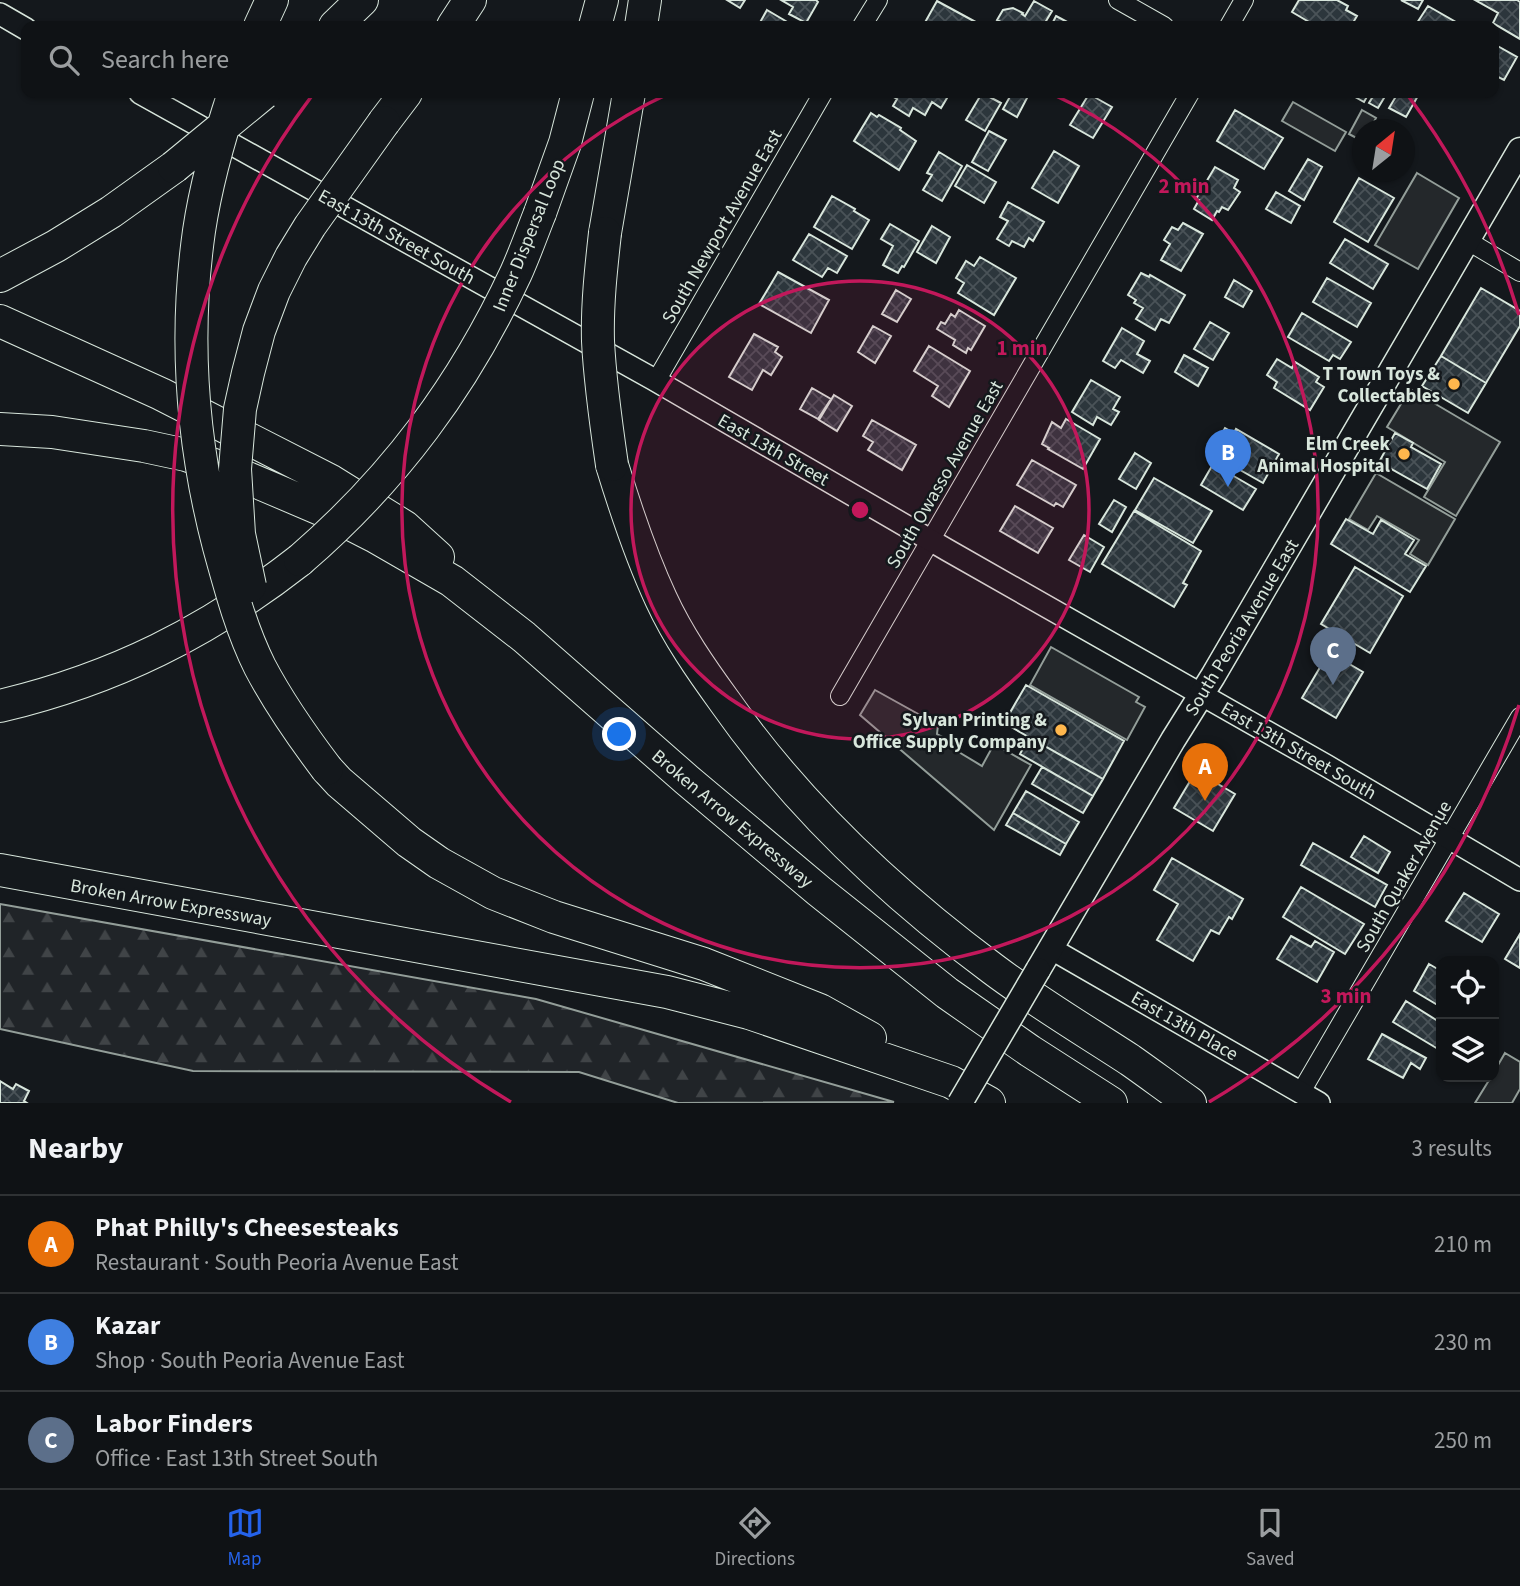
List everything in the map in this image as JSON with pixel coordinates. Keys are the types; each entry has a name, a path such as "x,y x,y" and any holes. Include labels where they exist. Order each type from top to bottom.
{"highway":[{"path":"262,21 272,0"},
{"path":"340,21 362,0"},
{"path":"456,21 470,0"},
{"path":"597,21 602,0"},
{"path":"642,21 645,0"},
{"path":"232,98 210,174 198,243 191,325 199,455 209,509 243,624 259,665 301,734 378,816 439,863 493,893 554,917 704,964 820,1010 956,1092"},
{"path":"0,276 111,212 174,167 258,98"},
{"path":"331,764 322,742 285,679 268,643 249,582 239,534 235,469 240,409 259,331 274,291 291,257 310,226 402,98"},
{"name":"Inner Dispersal Loop","path":"0,706 39,696 117,669 222,616 300,560 371,494 432,419 471,359 517,270 565,143 577,98"},
{"path":"628,98 605,233 599,298 601,392 612,465 633,531 662,601 679,633 729,709 756,744 786,780 865,863 941,929 994,970 1190,1103"},
{"path":"0,321 161,394 331,481 405,527 524,636"},
{"name":"Broken Arrow Expressway","path":"0,429 52,432 186,455 325,511 393,546 452,581 524,636 687,780 819,891 947,993 1111,1103"},
{"name":"Broken Arrow Expressway","path":"0,870 667,992 749,1013 989,1103"},
{"path":"0,877 40,878"}],"main road":[{"name":"South Peoria Avenue East","path":"956,1092 1044,959 1520,150"}],"street":[{"path":"865,21 877,0"},
{"path":"1118,0 1155,21"},
{"path":"1231,21 1244,0"},
{"path":"0,14 21,26"},
{"name":"East 13th Street South","path":"149,98 655,380"},
{"name":"South Newport Avenue East","path":"655,380 821,98"},
{"name":"South Owasso Avenue East","path":"840,696 1187,98"},
{"path":"1468,241 1520,272"},
{"name":"East 13th Street","path":"655,380 930,540"},
{"name":"East 13th Street South","path":"930,540 1520,880"},
{"name":"South Quaker Avenue","path":"1310,1098 1450,838 1520,717"},
{"name":"East 13th Place","path":"1044,959 1310,1098"}],"green space":[{"path":"0,904 536,999 894,1102 678,1103 579,1072 193,1071 0,1029"}],"shaded area":[{"path":"1293,102 1346,132 1335,151 1282,121"},
{"path":"1362,110 1376,118 1376,119 1357,119"},
{"path":"1417,173 1459,198 1418,269 1375,245 1412,182 1415,182"},
{"path":"1410,389 1500,442 1456,516 1424,497 1445,462 1387,427"},
{"path":"1376,473 1455,519 1428,565 1410,554 1419,540 1377,516 1368,530 1349,519"},
{"path":"1051,647 1139,697 1136,702 1145,707 1127,740 1030,685"},
{"path":"875,690 938,725 937,734 946,739 947,745 982,766 994,744 1031,765 994,830 860,715"},
{"path":"1505,1053 1520,1062 1520,1089 1512,1103 1475,1103 1488,1082 1499,1082 1499,1063"}],"building":[{"path":"727,0 745,0 740,8"},
{"path":"781,0 818,2 807,21 789,14 793,7"},
{"path":"1299,0 1337,0 1348,6 1346,10 1357,16 1354,21 1307,21 1292,12"},
{"path":"1401,0 1423,0 1418,9"},
{"path":"1475,0 1520,2 1520,39 1499,27 1499,21 1494,21 1498,13"},
{"path":"937,1 974,21 926,21"},
{"path":"1034,1 1052,11 1046,21 997,20 1003,10 1013,8 1025,16"},
{"path":"1428,6 1454,21 1418,21"},
{"path":"767,10 786,21 761,21"},
{"path":"1499,47 1517,57 1504,80 1499,78"},
{"path":"947,98 941,108 932,102 925,115 913,108 909,116 893,106 897,99"},
{"path":"979,98 992,98 1001,103 985,131 966,120"},
{"path":"1009,98 1027,98 1017,117 1003,109"},
{"path":"1087,98 1096,98 1112,107 1093,138 1070,125"},
{"path":"1372,98 1384,98 1378,108 1369,103"},
{"path":"1395,98 1417,98 1406,117 1389,108"},
{"path":"1235,110 1283,138 1264,169 1217,141"},
{"path":"871,113 901,128 900,130 916,141 899,170 854,141"},
{"path":"989,131 1006,140 988,171 972,162"},
{"path":"1054,151 1079,166 1058,203 1032,188"},
{"path":"939,152 962,166 942,201 923,190 932,175 927,173"},
{"path":"1308,159 1322,167 1304,200 1289,191"},
{"path":"967,165 996,182 984,203 955,186"},
{"path":"1215,167 1238,180 1234,188 1240,192 1228,210 1222,207 1212,220 1194,209 1199,200 1196,199"},
{"path":"1357,182 1366,182 1394,198 1368,242 1334,222"},
{"path":"1276,192 1300,206 1291,223 1266,209"},
{"path":"832,196 869,220 852,249 814,227"},
{"path":"1008,202 1044,222 1033,241 1029,238 1024,247 1012,241 1009,246 997,239 1008,221 1000,217"},
{"path":"1183,223 1203,234 1181,271 1161,260 1170,244 1164,240 1172,227 1178,230"},
{"path":"890,224 919,241 898,273 883,265 893,246 881,239"},
{"path":"932,226 950,237 936,263 917,252"},
{"path":"809,234 847,256 837,273 828,268 822,277 793,260"},
{"path":"1345,239 1388,264 1373,289 1330,263"},
{"path":"980,257 1016,278 994,315 958,293 964,283 956,278 966,261 974,266"},
{"path":"778,272 829,300 811,333 759,304"},
{"path":"1141,273 1149,277 1150,275 1185,295 1169,323 1161,319 1155,330 1136,319 1143,308 1134,303 1136,300 1128,295"},
{"path":"1327,278 1371,303 1357,327 1313,302"},
{"path":"1234,280 1252,291 1243,307 1225,297"},
{"path":"1481,288 1520,311 1520,326 1486,383 1441,356"},
{"path":"896,290 911,299 897,322 882,314"},
{"path":"959,310 985,326 971,350 968,348 966,353 953,345 955,340 937,329 941,322 945,324 951,314 955,317"},
{"path":"1302,313 1351,342 1340,359 1333,355 1329,361 1288,337"},
{"path":"1210,322 1229,333 1213,360 1194,349"},
{"path":"873,326 891,336 875,363 858,352"},
{"path":"1122,328 1144,341 1137,354 1150,361 1143,373 1121,360 1115,368 1103,361"},
{"path":"754,334 778,347 775,352 782,357 771,375 763,370 752,390 729,377"},
{"path":"929,346 970,371 949,407 932,396 938,386 914,371"},
{"path":"1184,355 1208,368 1198,386 1175,372"},
{"name":"T Town Toys & Collectables","path":"1441,356 1486,383 1468,413 1422,386"},
{"path":"1277,359 1292,368 1295,362 1319,377 1316,382 1324,387 1310,410 1274,388 1277,382 1267,375"},
{"path":"1091,380 1120,397 1113,409 1119,412 1111,425 1097,417 1093,425 1072,412"},
{"path":"812,388 831,399 818,419 800,409"},
{"path":"834,395 852,406 837,431 819,420"},
{"path":"1066,419 1100,439 1083,469 1042,444 1052,422 1061,428"},
{"path":"872,420 916,445 902,470 868,450 873,442 863,436"},
{"path":"1225,428 1234,433 1236,429 1279,454 1263,483 1219,458 1222,454 1214,449"},
{"name":"Elm Creek Animal Hospital","path":"1395,433 1413,443 1411,447 1441,464 1427,489 1379,462"},
{"path":"1135,453 1151,463 1136,489 1119,479"},
{"path":"1032,460 1076,485 1063,507 1056,503 1054,506 1017,485"},
{"path":"1213,464 1256,489 1243,510 1201,485"},
{"path":"1154,478 1212,511 1193,543 1135,510"},
{"path":"1114,500 1126,507 1112,532 1099,524"},
{"path":"1015,506 1053,528 1038,553 1000,531"},
{"path":"1134,511 1201,551 1183,583 1187,585 1174,607 1102,564"},
{"path":"1346,519 1373,534 1381,520 1414,540 1405,554 1426,566 1410,592 1331,544"},
{"path":"1084,535 1104,547 1090,572 1069,560"},
{"path":"1355,567 1403,596 1370,653 1321,624"},
{"path":"1329,652 1363,672 1336,718 1302,698"},
{"name":"Sylvan Printing & Office Supply Company","path":"1026,685 1124,741 1103,779 1004,723"},
{"path":"1029,737 1103,779 1093,796 1020,754"},
{"path":"1042,767 1093,796 1083,813 1032,784"},
{"path":"1196,771 1235,794 1213,831 1174,808"},
{"path":"1026,791 1079,822 1066,844 1013,813"},
{"path":"1013,813 1066,844 1060,855 1006,825"},
{"path":"1364,836 1390,852 1378,873 1351,857"},
{"path":"1313,843 1387,885 1375,907 1301,865"},
{"path":"1172,858 1243,899 1232,919 1229,917 1219,934 1211,930 1193,961 1157,940 1178,904 1154,890"},
{"path":"1301,887 1364,924 1345,954 1283,917"},
{"path":"1464,893 1499,914 1482,942 1446,921"},
{"path":"1520,934 1520,968 1505,959"},
{"path":"1291,936 1311,947 1315,941 1334,952 1317,982 1277,959"},
{"path":"1429,964 1436,968 1436,1004 1414,991"},
{"path":"1406,1001 1436,1020 1436,1048 1393,1022"},
{"path":"1382,1034 1426,1058 1420,1069 1411,1063 1403,1078 1368,1059"},
{"path":"0,1081 13,1089 16,1084 29,1091 24,1101 27,1103 0,1103"}],"place":[{"name":"T Town Toys & Collectables","path":"1454,384"},
{"name":"Elm Creek Animal Hospital","path":"1404,454"},
{"name":"Kazar","path":"1228,487"},
{"name":"Labor Finders","path":"1333,685"},
{"name":"Sylvan Printing & Office Supply Company","path":"1061,730"},
{"name":"Phat Philly's Cheesesteaks","path":"1205,801"}]}
